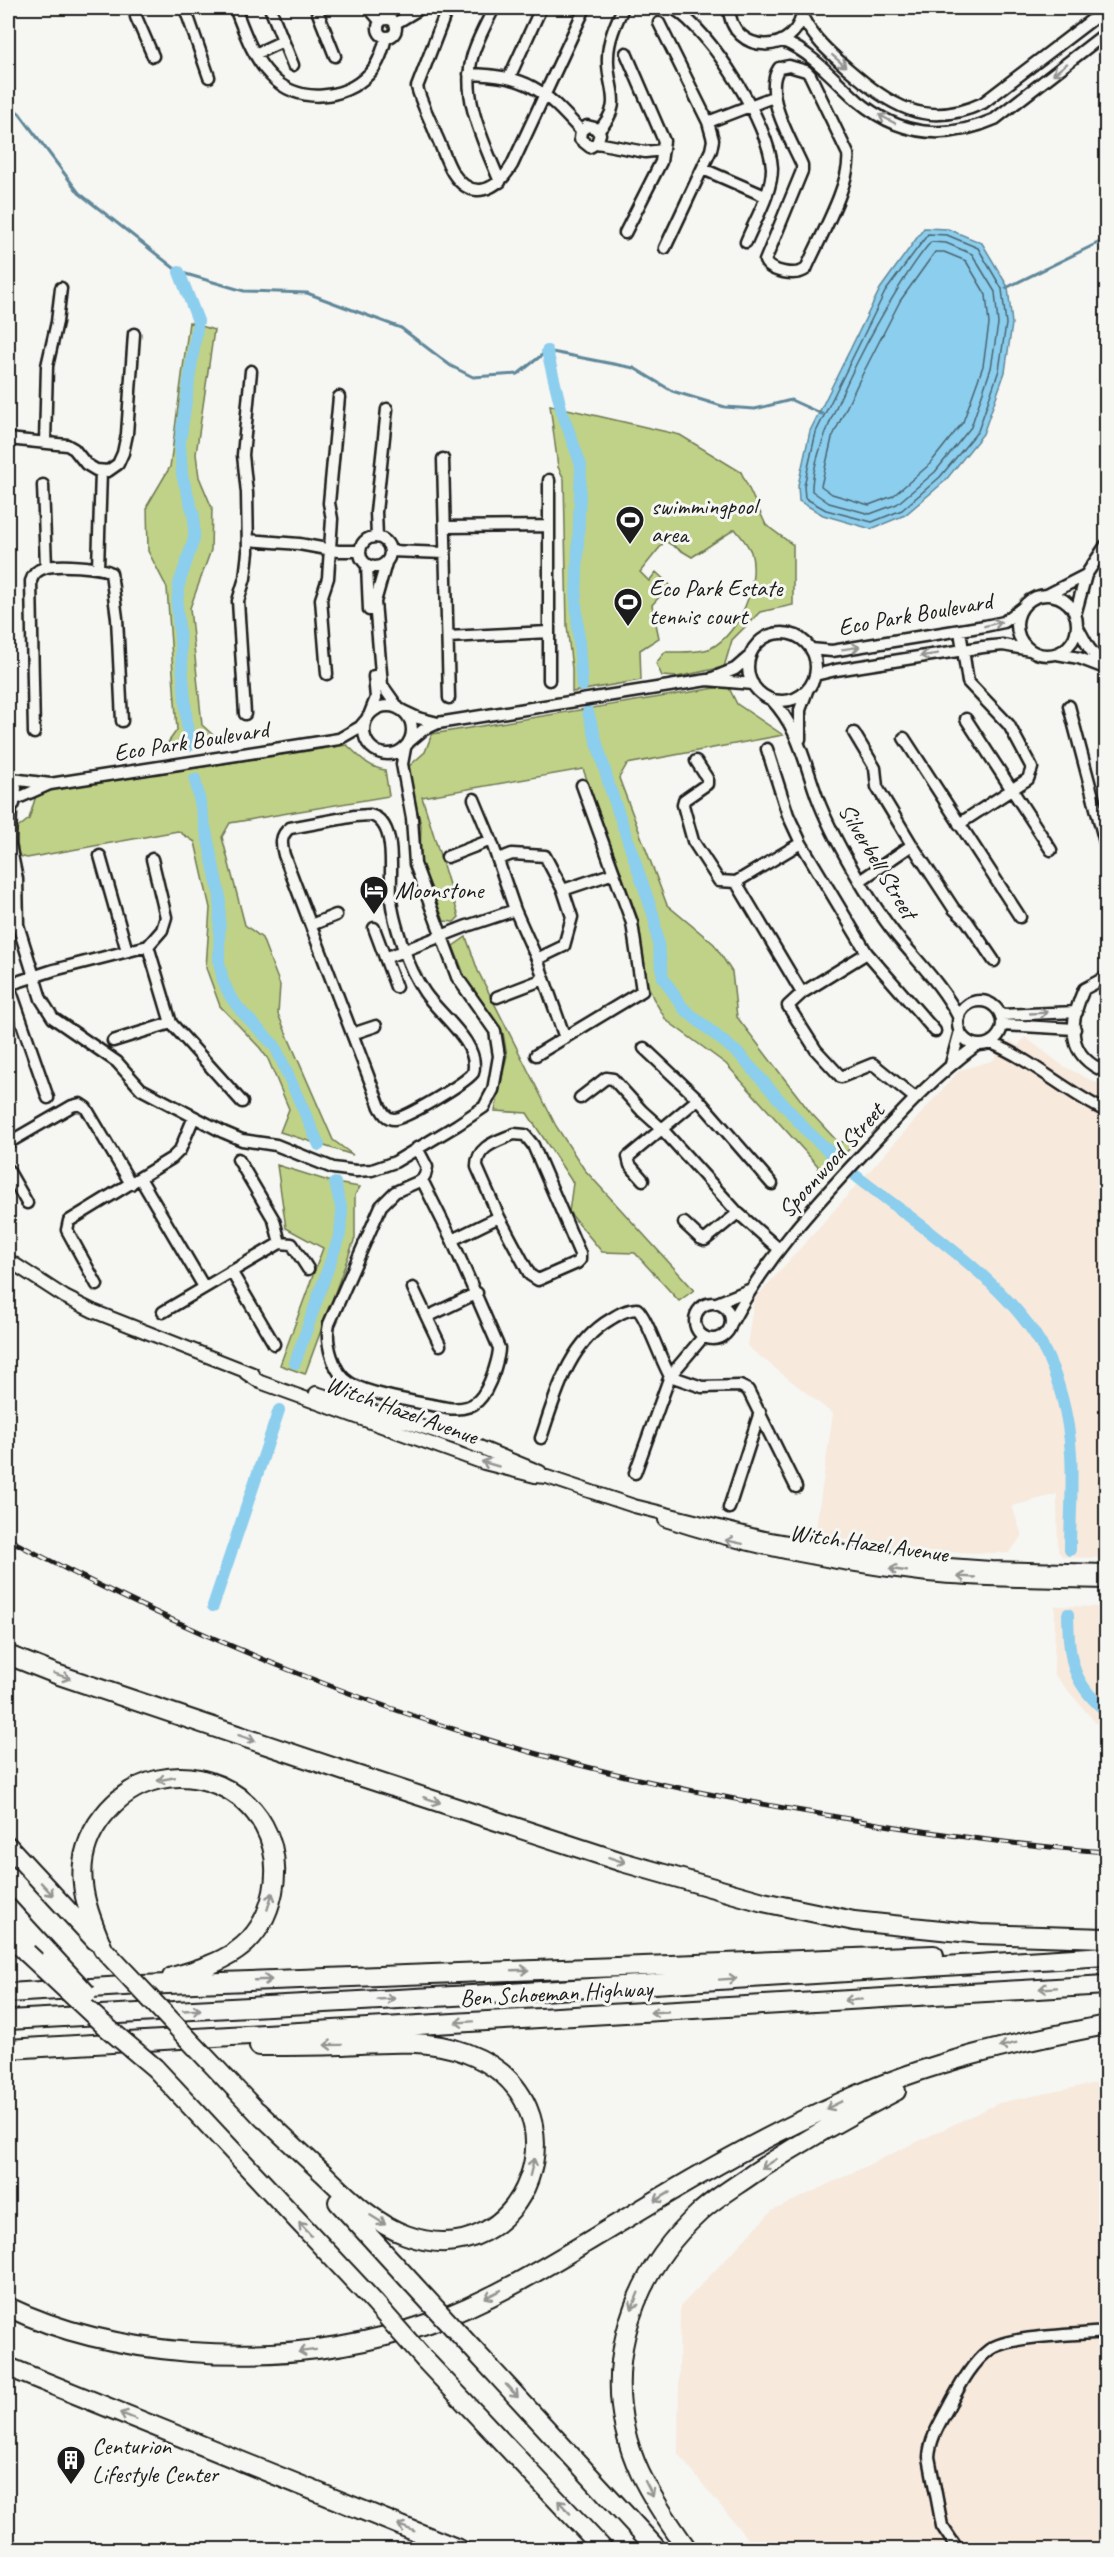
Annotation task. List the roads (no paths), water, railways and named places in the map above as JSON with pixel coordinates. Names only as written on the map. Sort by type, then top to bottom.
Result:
[{"type":"highway","points":[[8,1655],[56,1674],[622,1862],[763,1902],[854,1921],[980,1934],[1107,1938]]},
{"type":"highway","points":[[105,1950],[84,1896],[83,1864],[87,1845],[96,1826],[113,1805],[132,1790],[176,1777],[193,1778],[221,1785],[246,1802],[266,1828],[274,1856],[271,1901],[260,1927],[235,1954],[220,1962],[141,1985]]},
{"type":"highway","points":[[8,1846],[257,2111],[658,2550]]},
{"type":"highway","points":[[8,1908],[374,2302],[425,2360],[604,2550]]},
{"type":"highway","points":[[8,1933],[113,2033],[155,2068]]},
{"type":"highway","points":[[8,1993],[141,1985],[1040,1951],[1107,1955]]},
{"type":"highway","name":"Ben Schoeman Highway","points":[[8,2020],[509,1993],[1107,1955]]},
{"type":"highway","name":"Ben Schoeman Highway","points":[[8,2049],[1107,1985]]},
{"type":"highway","points":[[8,2307],[79,2332],[154,2349],[267,2355],[351,2345],[429,2323],[500,2291],[706,2170],[847,2099],[947,2063],[1031,2039],[1107,2025]]},
{"type":"highway","points":[[97,2044],[252,2046],[402,2043],[448,2048],[466,2053],[495,2069],[518,2091],[534,2130],[536,2150],[533,2166],[518,2202],[508,2214],[495,2224],[463,2239],[426,2240],[406,2235],[362,2210],[257,2111]]},
{"type":"highway","points":[[688,2550],[656,2503],[639,2472],[624,2424],[620,2367],[624,2336],[639,2292],[658,2259],[678,2234],[718,2197],[797,2145],[947,2063]]},
{"type":"highway","points":[[8,2367],[460,2550]]},
{"type":"street","points":[[135,8],[136,17],[153,56]]},
{"type":"street","points":[[185,8],[209,77]]},
{"type":"street","points":[[235,8],[262,66],[283,87],[296,93],[324,96],[339,93],[370,74],[380,58],[386,37],[396,31],[396,23]]},
{"type":"street","points":[[270,8],[293,65]]},
{"type":"street","points":[[316,8],[335,56]]},
{"type":"street","points":[[369,8],[380,21]]},
{"type":"street","points":[[396,23],[421,8]]},
{"type":"street","points":[[494,8],[473,52],[469,74],[472,107],[500,182]]},
{"type":"street","points":[[509,78],[541,8]]},
{"type":"street","points":[[444,16],[418,82],[420,98],[453,172],[460,181],[472,189],[480,190],[488,189],[500,182],[512,165],[585,8]]},
{"type":"street","points":[[598,131],[611,115],[613,106],[609,44],[623,8]]},
{"type":"street","points":[[673,8],[687,17],[716,49],[749,107],[770,160],[770,181],[746,242]]},
{"type":"street","points":[[729,8],[731,22],[738,33],[759,45],[772,45],[783,41],[792,34],[803,12]]},
{"type":"street","points":[[803,12],[818,41],[880,96],[904,109],[941,114],[968,110],[983,103],[1107,9]]},
{"type":"street","points":[[380,21],[387,18],[396,23]]},
{"type":"street","points":[[380,21],[378,31],[386,37]]},
{"type":"street","points":[[659,23],[708,122],[713,140],[703,169],[665,248]]},
{"type":"street","points":[[783,41],[811,56],[858,101],[890,122],[929,133],[948,133],[978,126],[994,119],[1107,33]]},
{"type":"street","points":[[255,54],[283,41]]},
{"type":"street","points":[[625,233],[660,162],[663,150],[662,134],[626,53]]},
{"type":"street","points":[[789,66],[806,71],[848,154],[849,164],[844,183],[806,269],[801,273],[772,269],[765,261],[802,171],[802,165],[773,97],[774,79],[778,68],[789,66]]},
{"type":"street","points":[[469,74],[509,78],[532,85],[544,93],[581,131]]},
{"type":"street","points":[[708,122],[773,97]]},
{"type":"street","points":[[591,126],[598,131],[600,137],[597,143],[590,147],[582,143],[581,131],[591,126]]},
{"type":"street","points":[[597,143],[645,152],[663,150]]},
{"type":"street","points":[[703,169],[765,196]]},
{"type":"street","points":[[45,442],[47,366],[57,321],[61,288]]},
{"type":"street","points":[[8,439],[71,447],[86,464],[102,471],[114,467],[123,453],[127,434],[134,334]]},
{"type":"street","points":[[245,714],[238,601],[245,578],[248,540],[243,455],[251,371]]},
{"type":"street","points":[[327,675],[321,595],[327,582],[332,519],[329,503],[339,397]]},
{"type":"street","points":[[377,537],[376,512],[387,409]]},
{"type":"street","points":[[443,459],[449,698]]},
{"type":"street","points":[[98,568],[102,471]]},
{"type":"street","points":[[549,480],[549,680]]},
{"type":"street","points":[[43,485],[46,567]]},
{"type":"street","points":[[445,527],[549,526]]},
{"type":"street","points":[[10,777],[16,788],[9,843],[17,879],[18,925],[45,1007],[58,1023],[117,1062],[141,1089],[236,1138],[276,1145],[343,1170],[382,1167],[417,1149],[483,1107],[493,1090],[499,1056],[495,1031],[461,986],[415,864],[412,818],[402,764],[411,725],[382,685],[375,602],[390,551],[386,542],[377,537],[367,539],[360,551]]},
{"type":"street","points":[[248,540],[360,551]]},
{"type":"street","points":[[1057,654],[1071,643],[1086,575],[1099,552],[1107,545]]},
{"type":"street","points":[[360,551],[367,565],[376,698],[367,717],[365,739],[369,747],[393,762],[405,785]]},
{"type":"street","points":[[390,551],[446,553]]},
{"type":"street","points":[[367,565],[376,567],[386,563]]},
{"type":"street","points":[[34,733],[31,581],[35,573],[46,567],[98,568],[110,572],[117,618],[122,721]]},
{"type":"street","points":[[1086,575],[1047,595],[1029,601],[1022,608],[1017,619],[1017,631],[1022,642],[1038,654],[1057,654],[1079,658],[1106,669]]},
{"type":"street","points":[[1047,595],[1065,601],[1089,648],[1106,669]]},
{"type":"street","name":"Eco Park Boulevard","points":[[811,649],[832,651],[960,631],[1004,622],[1022,608]]},
{"type":"street","points":[[959,824],[1028,779],[1032,768],[1005,719],[968,682],[960,631]]},
{"type":"street","points":[[448,637],[549,632]]},
{"type":"street","points":[[384,755],[399,752],[423,730],[438,723],[707,680],[730,672],[751,656],[764,639],[784,633],[795,635],[811,649],[816,666],[815,675],[808,689],[791,700],[771,699],[753,684],[749,665],[751,656]]},
{"type":"street","name":"Eco Park Boulevard","points":[[815,675],[1003,645],[1030,650]]},
{"type":"street","points":[[707,680],[753,684]]},
{"type":"street","name":"Silverbell Street","points":[[800,743],[800,710],[808,689]]},
{"type":"street","name":"Silverbell Street","points":[[771,699],[787,717],[800,743],[817,798],[861,880],[894,932],[943,989],[959,1018]]},
{"type":"street","points":[[367,717],[384,706],[438,723]]},
{"type":"street","points":[[1069,706],[1107,846]]},
{"type":"street","name":"Eco Park Boulevard","points":[[339,739],[360,727],[367,717]]},
{"type":"street","points":[[966,719],[1051,850]]},
{"type":"street","points":[[854,733],[875,768],[877,787],[912,845],[954,909],[968,921],[994,961]]},
{"type":"street","points":[[904,738],[1020,917]]},
{"type":"street","name":"Eco Park Boulevard","points":[[10,777],[50,784],[339,739],[362,742],[369,747]]},
{"type":"street","points":[[767,749],[788,815],[801,843],[867,953],[935,1031]]},
{"type":"street","points":[[696,761],[707,778],[707,784],[682,802],[693,841],[717,879],[722,882],[735,882],[801,843]]},
{"type":"street","name":"Eco Park Boulevard","points":[[12,806],[50,784]]},
{"type":"street","points":[[536,1055],[642,991],[632,923],[582,785]]},
{"type":"street","points":[[474,799],[492,840],[514,910],[537,959],[565,1038]]},
{"type":"street","points":[[355,816],[376,817],[385,826],[389,840],[391,899],[404,951],[425,992],[469,1046],[475,1062],[473,1073],[449,1091],[406,1114],[391,1119],[384,1114],[311,925],[284,855],[281,841],[285,833],[290,828],[355,816]]},
{"type":"street","points":[[447,857],[492,840]]},
{"type":"street","points":[[861,880],[912,845]]},
{"type":"street","points":[[499,859],[512,854],[546,856],[562,890],[572,917],[564,946],[537,959]]},
{"type":"street","points":[[100,856],[127,951]]},
{"type":"street","points":[[48,1098],[8,984],[34,975],[148,946],[162,930],[166,917],[152,859]]},
{"type":"street","points":[[562,890],[614,873]]},
{"type":"street","points":[[735,882],[802,993]]},
{"type":"street","points":[[385,958],[514,910]]},
{"type":"street","points":[[311,925],[336,915]]},
{"type":"street","points":[[374,928],[396,987]]},
{"type":"street","points":[[148,946],[171,1023],[242,1102]]},
{"type":"street","points":[[867,953],[802,993],[788,1006],[816,1050],[841,1077],[873,1064],[915,1098]]},
{"type":"street","points":[[1107,977],[1084,989],[1075,1029],[1075,1042],[1084,1060],[1107,1072]]},
{"type":"street","points":[[497,997],[544,979]]},
{"type":"street","name":"Silverbell Street","points":[[943,989],[972,1002]]},
{"type":"street","points":[[951,1064],[960,1031],[959,1018],[964,1008],[972,1002],[991,1003],[1015,1053]]},
{"type":"street","points":[[1002,1023],[1077,1012]]},
{"type":"street","points":[[113,1041],[171,1023]]},
{"type":"street","points":[[1002,1023],[1075,1029]]},
{"type":"street","points":[[991,1043],[996,1039],[1002,1023]]},
{"type":"street","points":[[352,1034],[376,1026]]},
{"type":"street","points":[[960,1031],[964,1038],[976,1045],[991,1043],[1015,1053],[1107,1111]]},
{"type":"street","name":"Spoonwood Street","points":[[732,1322],[749,1290],[779,1249],[915,1098],[951,1064],[976,1045]]},
{"type":"street","points":[[644,1048],[698,1099],[772,1184]]},
{"type":"street","points":[[580,1098],[610,1077],[662,1129],[738,1213],[779,1249]]},
{"type":"street","points":[[643,1180],[630,1165],[628,1157],[698,1099]]},
{"type":"street","points":[[8,1143],[72,1106],[80,1104],[86,1108],[204,1287]]},
{"type":"street","points":[[97,1285],[70,1237],[67,1230],[68,1223],[81,1212],[177,1154],[194,1117]]},
{"type":"street","points":[[514,1134],[521,1134],[533,1145],[578,1246],[580,1260],[543,1279],[533,1278],[499,1217],[477,1167],[477,1159],[482,1150],[489,1145],[514,1134]]},
{"type":"street","points":[[417,1149],[427,1167],[422,1180],[395,1191],[381,1206],[329,1324],[327,1344],[341,1373],[353,1385],[383,1394],[447,1408],[462,1409],[472,1405],[486,1392],[499,1354],[498,1340],[422,1180]]},
{"type":"street","points":[[238,1159],[274,1220],[280,1243]]},
{"type":"street","points":[[8,1170],[27,1203]]},
{"type":"street","points":[[684,1223],[705,1240],[738,1213]]},
{"type":"street","points":[[452,1240],[499,1217]]},
{"type":"street","points":[[163,1312],[280,1243],[292,1244],[308,1269]]},
{"type":"street","name":"Witch Hazel Avenue","points":[[8,1255],[21,1267]]},
{"type":"street","name":"Witch Hazel Avenue","points":[[8,1260],[65,1297],[93,1311],[246,1373],[262,1376],[438,1432],[537,1470],[547,1477],[634,1506],[764,1538],[868,1556],[980,1567],[1107,1571]]},
{"type":"street","points":[[231,1271],[274,1344]]},
{"type":"street","points":[[413,1288],[440,1345]]},
{"type":"street","points":[[717,1303],[729,1312],[732,1322],[724,1336],[715,1340],[704,1337],[696,1329],[696,1315],[705,1305],[717,1303],[749,1290]]},
{"type":"street","points":[[427,1317],[477,1293]]},
{"type":"street","points":[[541,1438],[562,1378],[574,1355],[596,1330],[625,1311],[637,1309],[640,1311],[670,1376],[702,1387],[745,1387],[760,1412],[795,1487]]},
{"type":"street","points":[[635,1473],[670,1376],[704,1337]]},
{"type":"street","points":[[729,1508],[760,1412]]},
{"type":"street","name":"Witch Hazel Avenue","points":[[634,1506],[648,1515],[725,1540],[867,1566],[949,1576],[1107,1582]]},
{"type":"street","points":[[958,2550],[942,2526],[929,2457],[930,2447],[947,2410],[976,2361],[991,2348],[1011,2341],[1107,2332]]},
{"type":"water","points":[[924,228],[948,229],[982,243],[1008,287],[1012,324],[1005,372],[983,434],[945,481],[905,515],[871,529],[823,515],[799,501],[798,485],[810,431],[880,289]]},
{"type":"waterway","points":[[8,105],[19,113],[79,193],[179,272],[244,291],[307,293],[401,328],[451,366],[473,377],[518,374],[547,351],[634,368],[672,391],[725,407],[755,409],[791,400],[822,414]]},
{"type":"waterway","points":[[1006,288],[1106,239]]},
{"type":"waterway","points":[[179,272],[198,321],[180,442],[182,475],[194,516],[194,539],[179,584],[177,605],[189,746]]},
{"type":"waterway","points":[[547,351],[562,412],[581,465],[576,600],[582,686]]},
{"type":"waterway","points":[[588,712],[610,788],[654,917],[663,978],[684,1009],[740,1055],[807,1131],[834,1156]]},
{"type":"waterway","points":[[195,779],[220,897],[219,962],[223,981],[240,1010],[275,1046],[319,1145]]},
{"type":"waterway","points":[[856,1176],[931,1232],[982,1275],[1025,1321],[1041,1344],[1058,1383],[1070,1440],[1072,1466],[1070,1550]]},
{"type":"waterway","points":[[295,1363],[340,1234],[342,1211],[335,1183]]},
{"type":"waterway","points":[[213,1606],[279,1410]]},
{"type":"waterway","points":[[1068,1614],[1071,1655],[1078,1677],[1084,1688],[1104,1709]]},
{"type":"railway","points":[[8,1539],[179,1623],[296,1673],[416,1717],[518,1749],[646,1781],[777,1807],[963,1837],[1106,1852]]},
{"type":"place","name":"swimmingpool area","points":[[630,546]]},
{"type":"place","name":"Eco Park Estate tennis court","points":[[628,628]]},
{"type":"place","name":"Moonstone","points":[[374,916]]},
{"type":"place","name":"Centurion Lifestyle Center","points":[[71,2486]]}]
